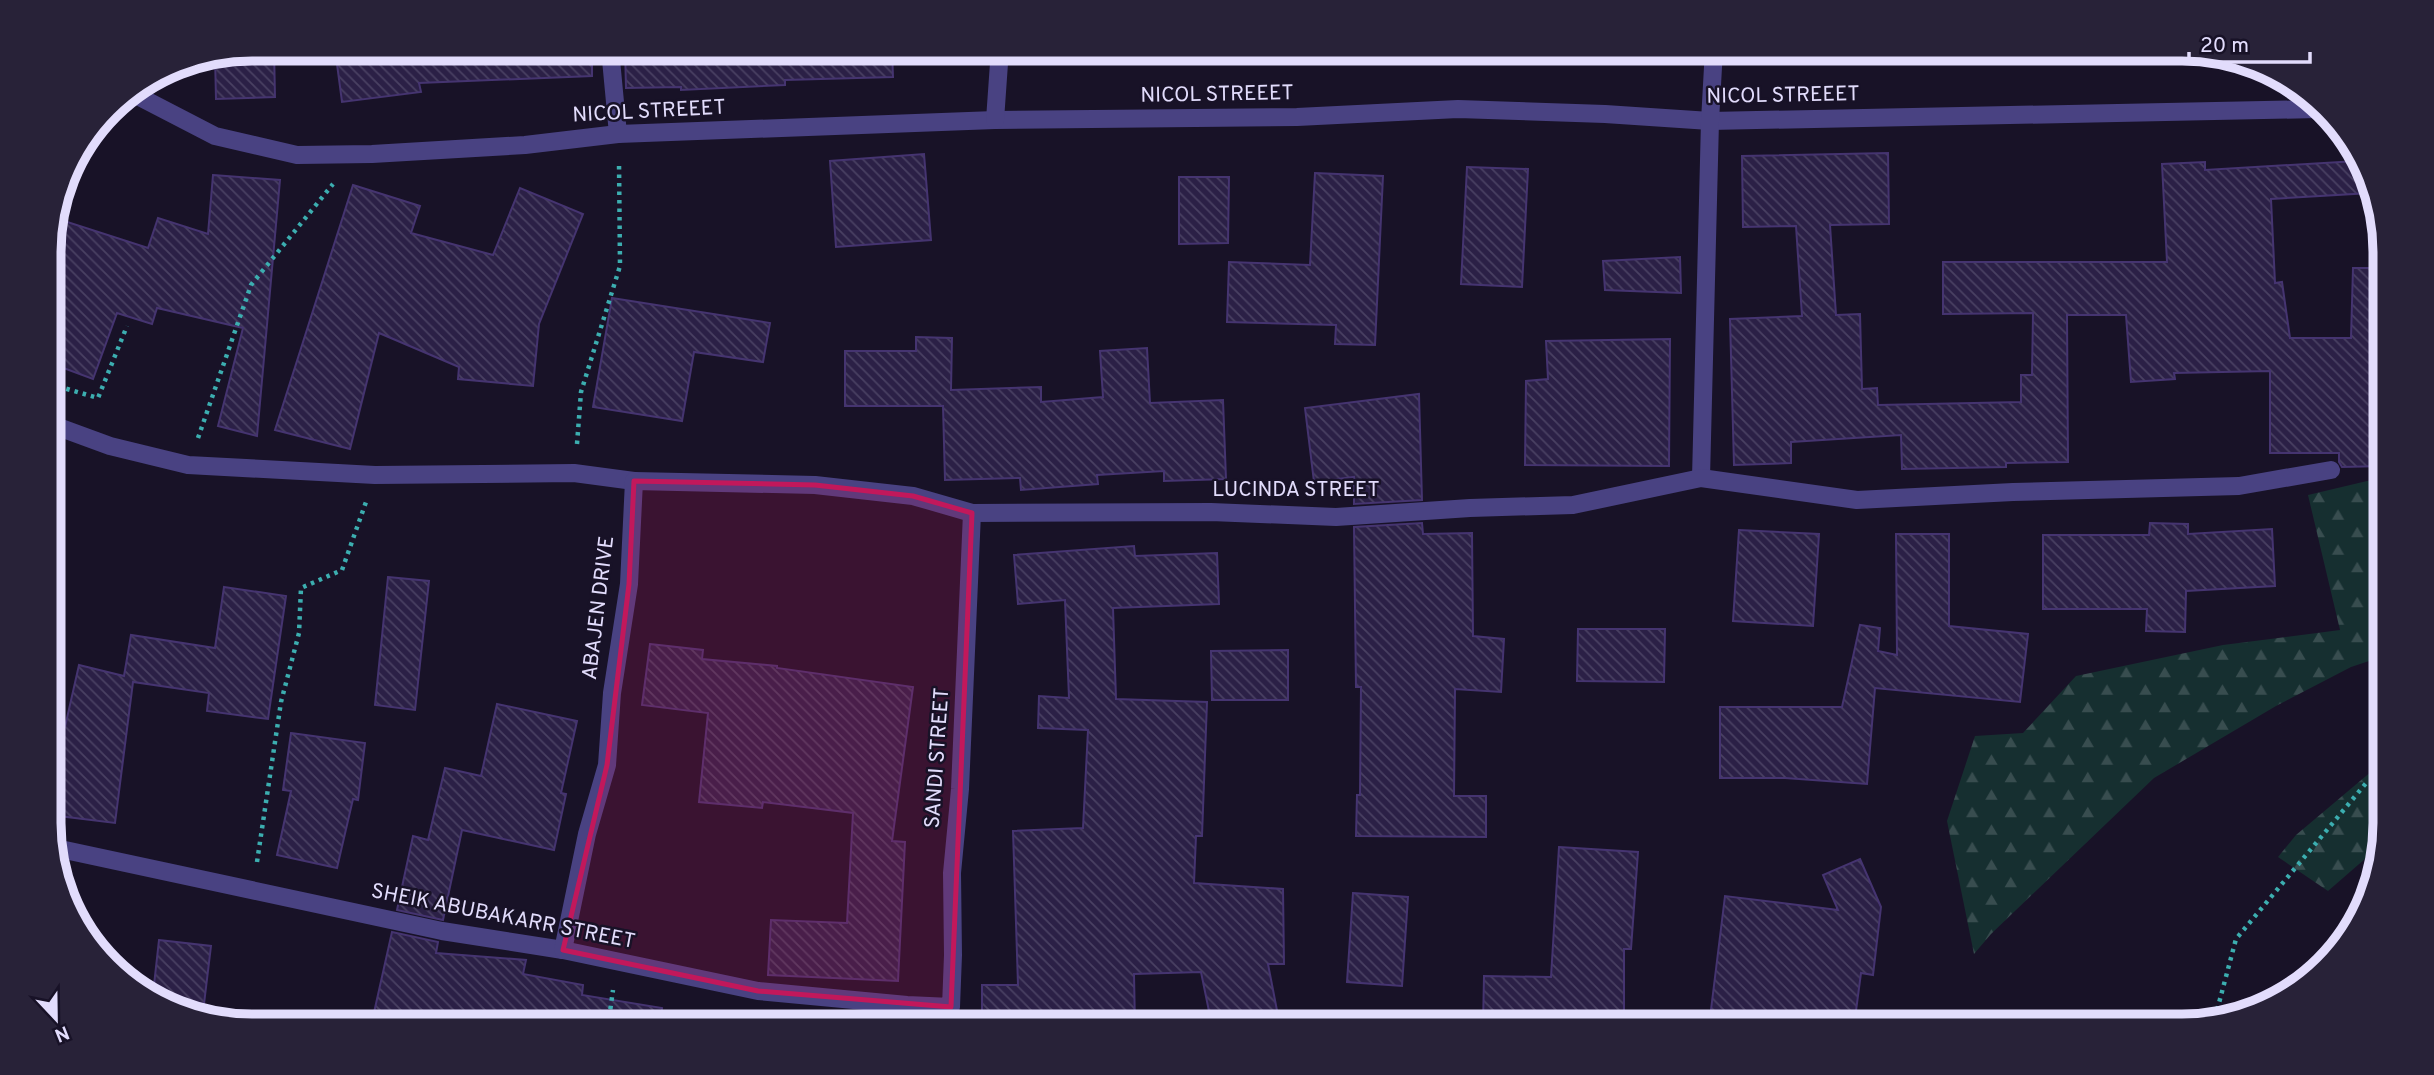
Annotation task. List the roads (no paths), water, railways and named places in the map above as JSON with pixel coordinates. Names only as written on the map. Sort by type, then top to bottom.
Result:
[{"type":"street","points":[[1701,478],[1713,61]]},
{"type":"street","points":[[611,62],[618,134]]},
{"type":"street","points":[[995,120],[999,62]]},
{"type":"street","name":"NICOL STREEET","points":[[140,97],[215,136],[297,155],[372,155],[525,145],[618,134],[995,120],[1297,117],[1458,109],[1710,121],[2308,109]]},
{"type":"street","points":[[62,428],[110,446],[188,465],[375,475],[574,473],[634,481],[815,485],[913,496],[972,513]]},
{"type":"street","name":"LUCINDA STREET","points":[[972,513],[1211,512],[1336,517],[1470,508],[1573,505],[1701,478],[1857,500],[2239,486],[2332,470]]},
{"type":"street","name":"ABAJEN DRIVE","points":[[563,950],[587,834],[607,765],[612,693],[629,584],[634,481]]},
{"type":"street","name":"SANDI STREET","points":[[951,1007],[952,873],[960,789],[972,513]]},
{"type":"street","name":"SHEIK ABUBAKARR STREET","points":[[63,850],[442,931],[563,950],[758,991],[907,1006],[951,1007]]}]
